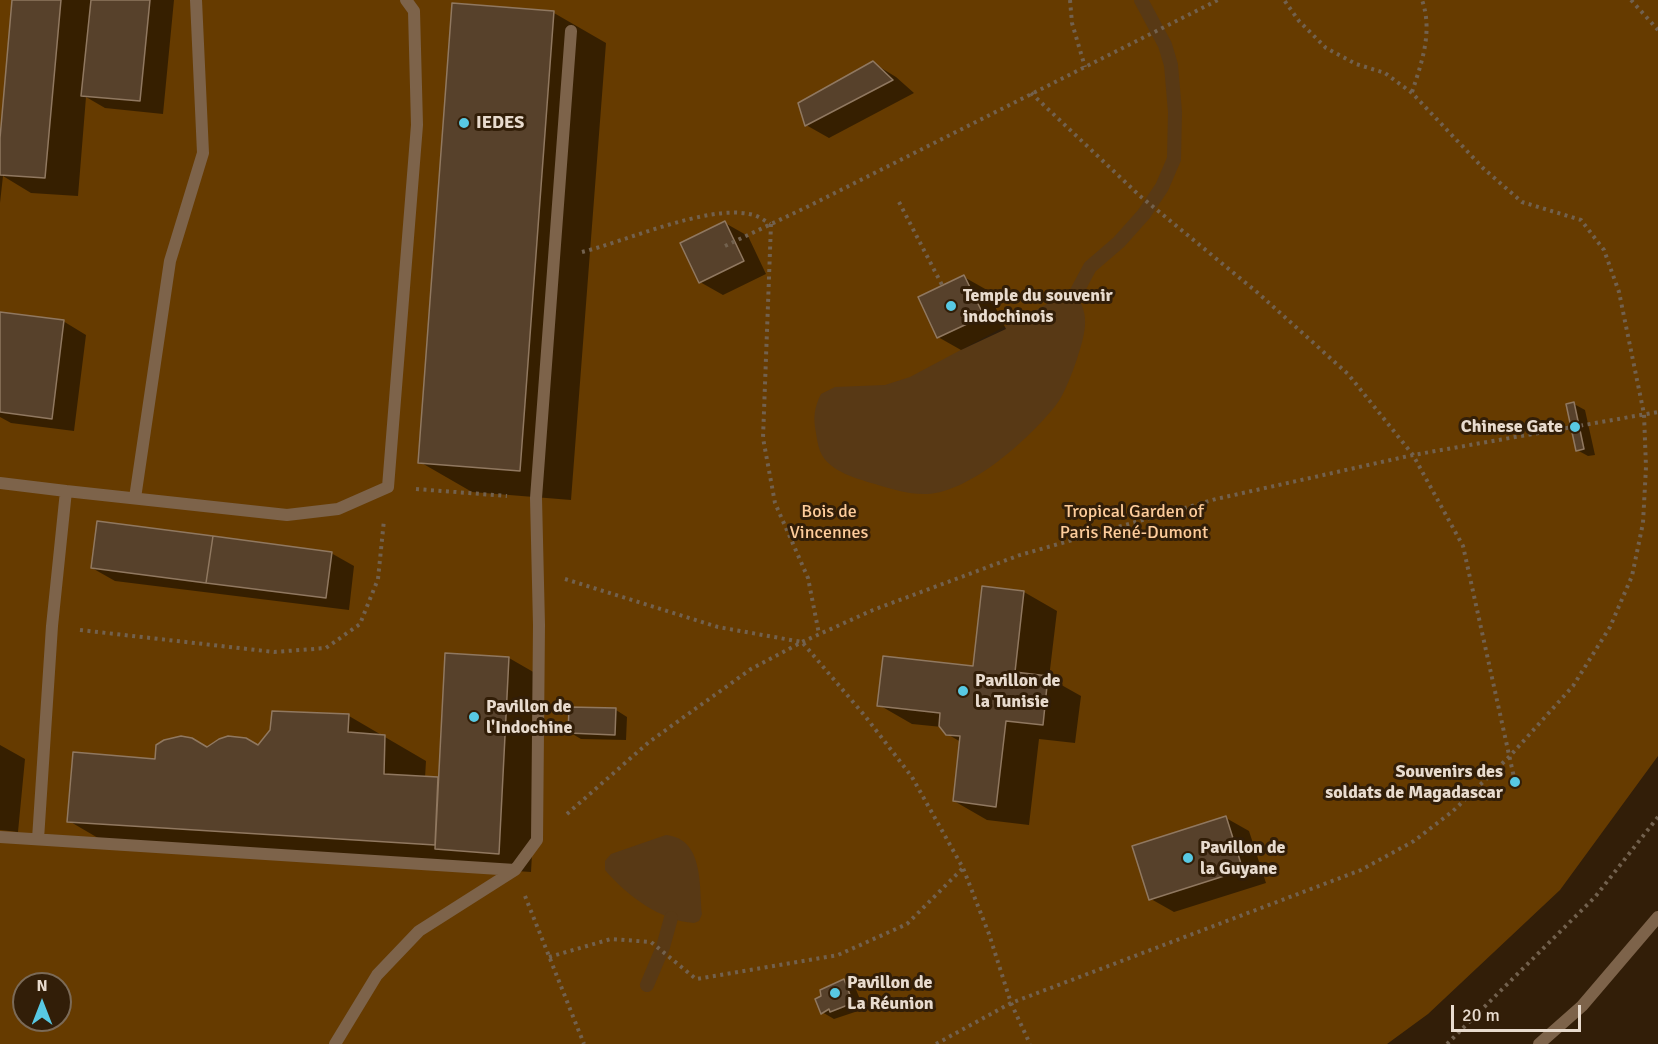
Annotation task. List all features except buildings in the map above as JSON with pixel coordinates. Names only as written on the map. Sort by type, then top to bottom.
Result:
[{"type":"street","points":[[135,498],[170,261],[202,153],[196,0]]},
{"type":"street","points":[[0,483],[287,515],[338,509],[388,487],[417,125],[414,11],[406,0]]},
{"type":"street","points":[[335,1044],[377,975],[419,931],[515,870],[537,840],[539,571],[536,498],[571,31]]},
{"type":"street","points":[[38,839],[52,626],[66,491]]},
{"type":"street","points":[[0,837],[515,870]]},
{"type":"street","points":[[1539,1044],[1582,1006],[1658,917]]},
{"type":"path","points":[[1070,0],[1072,23],[1085,66]]},
{"type":"path","points":[[725,246],[1218,0]]},
{"type":"path","points":[[936,1044],[1011,1003],[1361,870],[1414,841],[1453,811],[1510,756],[1573,686],[1610,627],[1632,576],[1643,523],[1646,467],[1644,414],[1619,292],[1604,249],[1581,220],[1522,202],[1484,169],[1412,93],[1385,73],[1356,64],[1326,48],[1299,21],[1284,0]]},
{"type":"path","points":[[1412,93],[1425,53],[1427,15],[1422,0]]},
{"type":"path","points":[[1631,0],[1658,30]]},
{"type":"path","points":[[1031,93],[1140,196],[1258,293],[1348,374],[1413,455],[1463,546],[1515,782]]},
{"type":"path","points":[[899,202],[942,285]]},
{"type":"path","points":[[554,255],[597,248],[709,215],[751,214],[771,224]]},
{"type":"path","points":[[771,224],[764,438],[774,503],[808,579],[819,634]]},
{"type":"path","points":[[537,840],[649,742],[752,669],[802,642],[873,610],[1020,555],[1216,499],[1413,455],[1658,412]]},
{"type":"path","points":[[52,626],[274,652],[326,648],[360,624],[378,579],[388,487],[536,498]]},
{"type":"path","points":[[539,571],[604,589],[718,627],[802,642],[912,777],[963,868],[989,934],[1011,1003],[1030,1044]]},
{"type":"path","points":[[1447,1044],[1595,897],[1658,817]]},
{"type":"path","points":[[549,957],[611,939],[651,942],[696,979],[838,955],[907,924],[963,868]]},
{"type":"path","points":[[515,870],[584,1044]]},
{"type":"green space","name":"Bois de Vincennes","points":[[0,0],[1658,0],[1658,756],[1560,890],[1428,1014],[1387,1044],[0,1044]]},
{"type":"shaded area","points":[[1064,295],[1075,295],[1085,318],[1082,342],[1065,389],[1056,405],[1031,433],[980,474],[944,491],[915,494],[853,477],[837,469],[824,458],[820,451],[815,423],[815,413],[821,394],[835,387],[885,385],[910,377]]},
{"type":"shaded area","points":[[666,835],[678,838],[687,845],[697,865],[702,914],[699,921],[694,923],[669,917],[645,905],[623,889],[605,870],[605,861],[611,854]]},
{"type":"waterway","points":[[1075,295],[1090,267],[1119,242],[1144,214],[1162,187],[1174,159],[1175,112],[1171,65],[1165,45],[1141,0]]},
{"type":"waterway","points":[[647,985],[663,947],[671,918]]},
{"type":"place","name":"IEDES","points":[[464,123]]},
{"type":"place","name":"Temple du souvenir indochinois","points":[[951,306]]},
{"type":"place","name":"Chinese Gate","points":[[1575,427]]},
{"type":"place","name":"Pavillon de la Tunisie","points":[[963,691]]},
{"type":"place","name":"Pavillon de l'Indochine","points":[[474,717]]},
{"type":"place","name":"Souvenirs des soldats de Magadascar","points":[[1515,782]]},
{"type":"place","name":"Pavillon de la Guyane","points":[[1188,858]]},
{"type":"place","name":"Pavillon de La Réunion","points":[[835,993]]},
{"type":"park label","name":"Tropical Garden of Paris René-Dumont","points":[[1134,522]]}]
